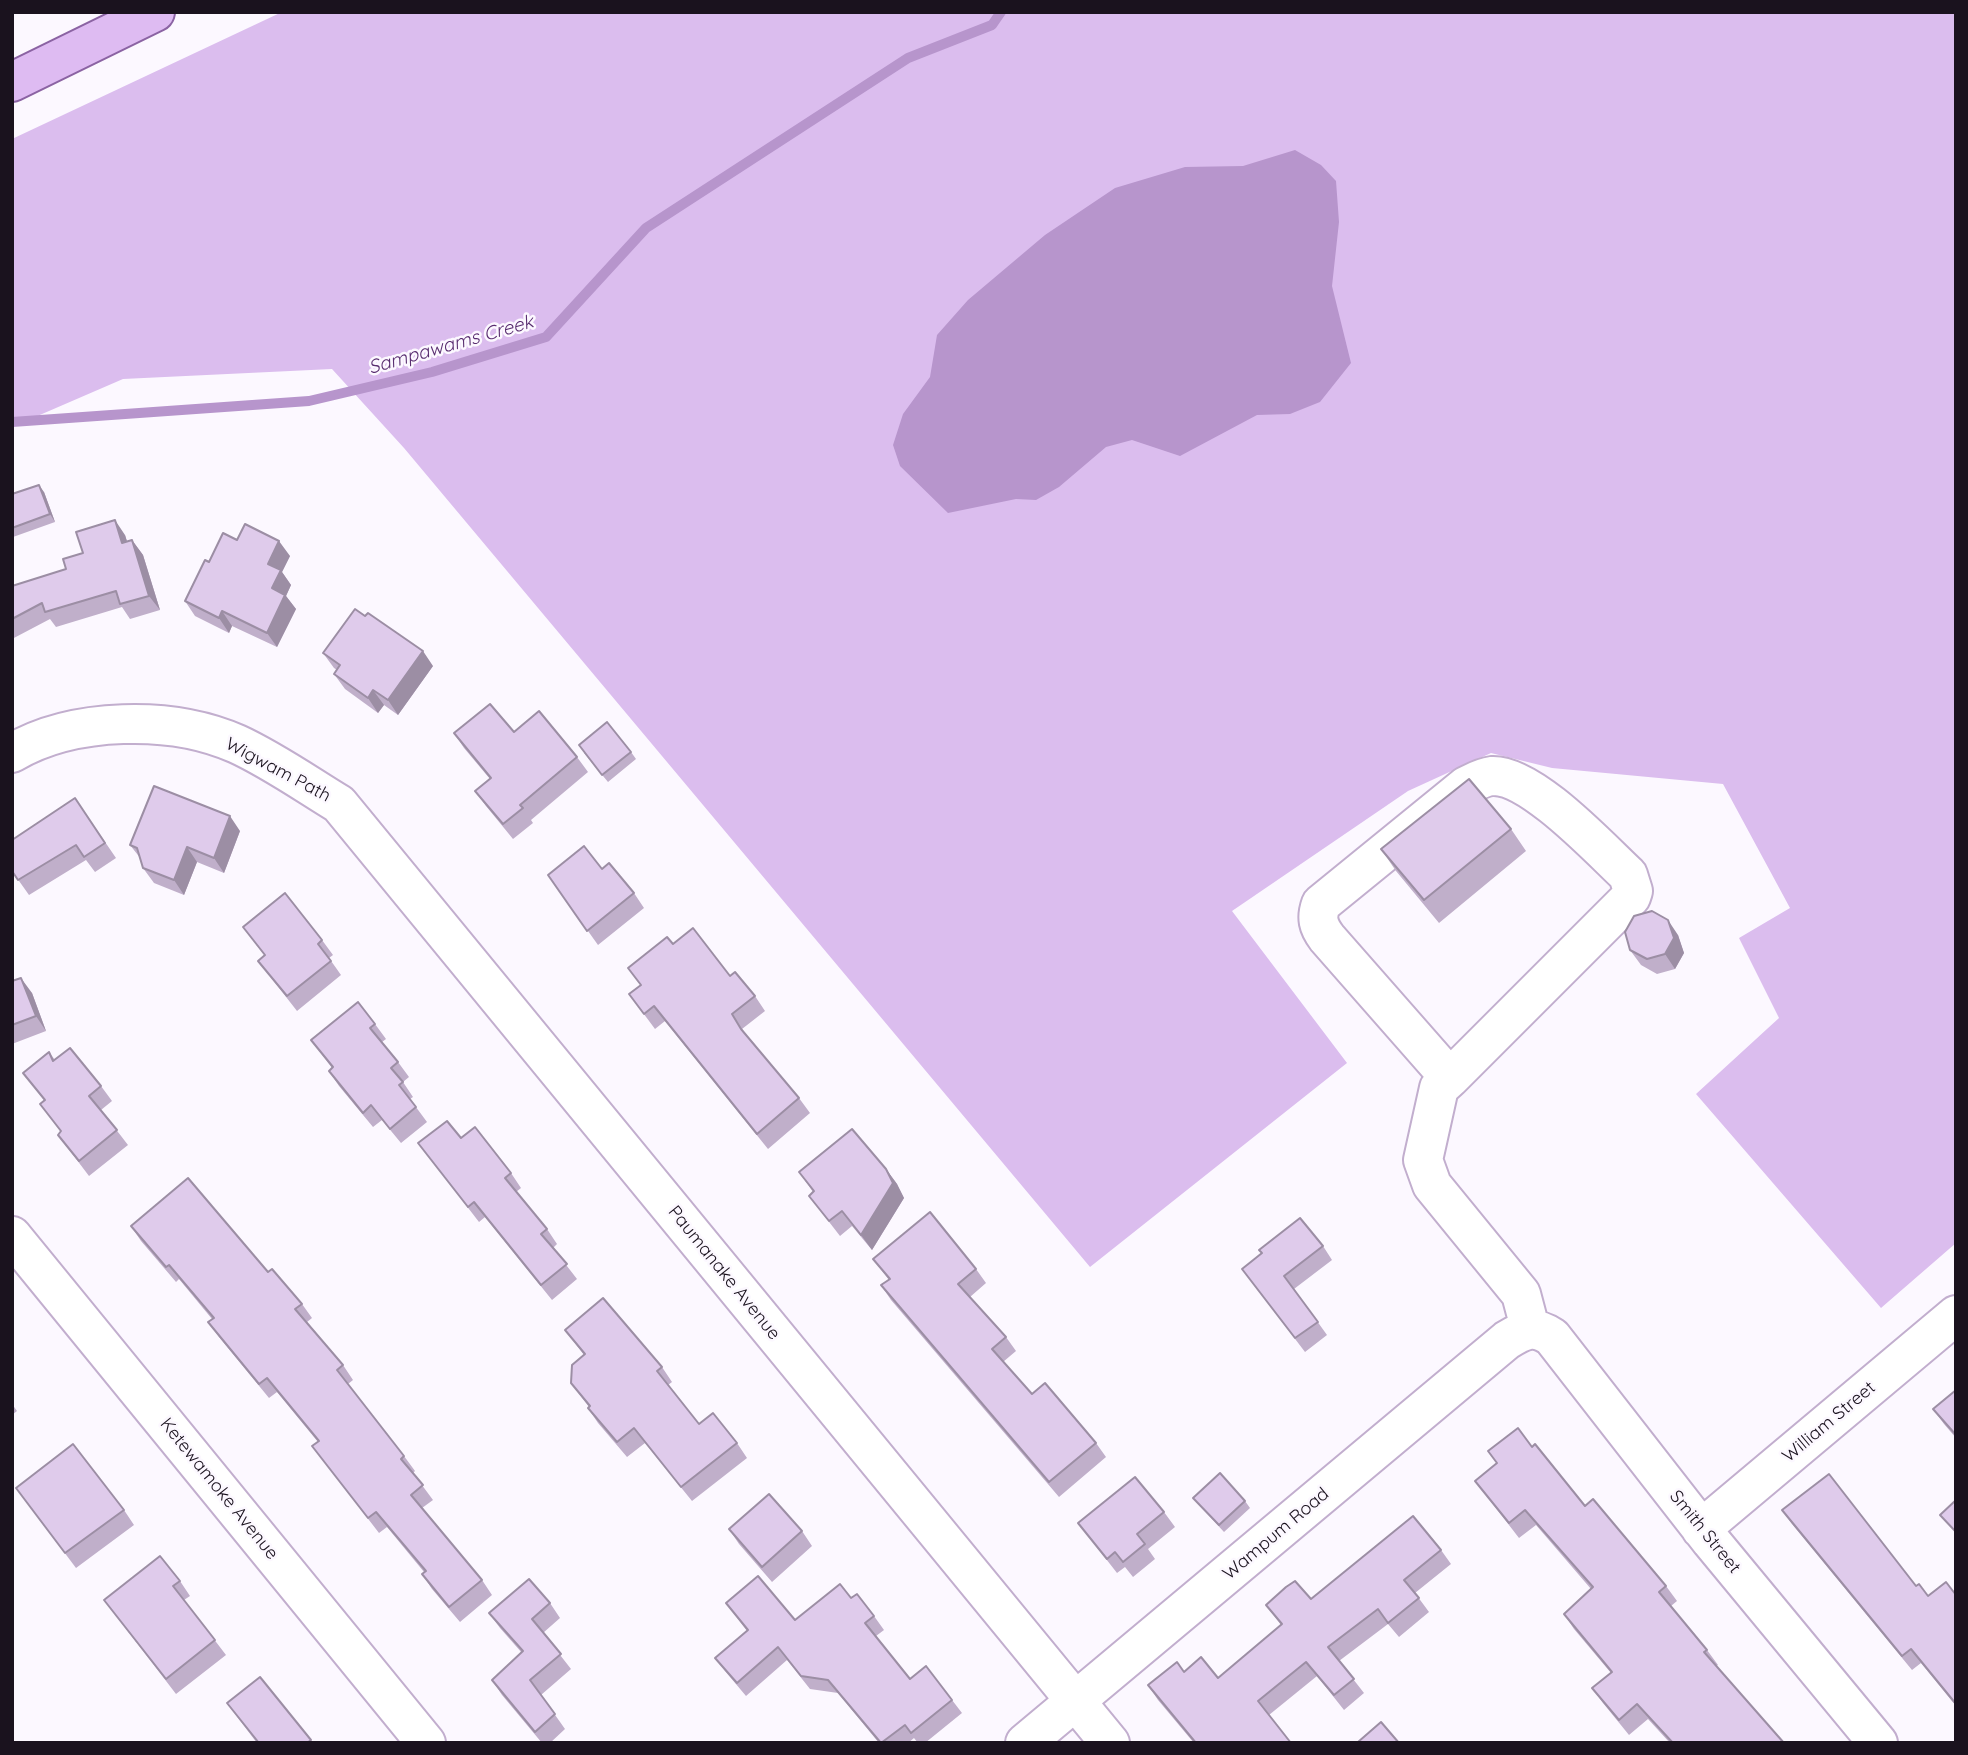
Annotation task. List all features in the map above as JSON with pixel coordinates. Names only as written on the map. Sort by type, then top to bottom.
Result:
[{"type":"main road","points":[[12,82],[155,12]]},
{"type":"street","name":"Wigwam Path","points":[[12,753],[32,742],[116,723],[176,726],[236,743],[340,804]]},
{"type":"street","points":[[1450,1078],[1327,938],[1320,928],[1318,911],[1321,904],[1466,786],[1492,776],[1505,778],[1553,804],[1628,875],[1633,891],[1631,897],[1450,1078],[1439,1088],[1423,1160],[1432,1185],[1521,1294],[1530,1328]]},
{"type":"street","name":"Paumanake Avenue","points":[[340,804],[1110,1743]]},
{"type":"street","name":"Ketewamoke Avenue","points":[[12,1236],[426,1743]]},
{"type":"street","name":"William Street","points":[[1701,1529],[1956,1315]]},
{"type":"street","name":"Wampum Road","points":[[1026,1743],[1507,1340],[1530,1328]]},
{"type":"street","name":"Smith Street","points":[[1530,1328],[1541,1330],[1552,1337],[1701,1529],[1878,1743]]},
{"type":"shaded area","points":[[282,12],[1956,12],[1956,1243],[1881,1308],[1696,1094],[1779,1018],[1739,938],[1790,908],[1723,784],[1552,768],[1491,753],[1408,791],[1232,911],[1347,1063],[1090,1267],[404,448],[332,369],[123,379],[12,427],[12,139]]},
{"type":"shaded area","points":[[1295,150],[1321,165],[1336,181],[1339,222],[1332,286],[1351,363],[1320,402],[1290,414],[1257,415],[1180,456],[1132,440],[1106,447],[1059,487],[1036,500],[1016,499],[948,513],[900,466],[893,445],[903,414],[930,377],[937,335],[968,300],[1045,235],[1115,188],[1185,167],[1243,166]]},
{"type":"building","points":[[39,485],[50,514],[12,528],[12,494]]},
{"type":"building","points":[[115,520],[122,543],[132,540],[149,596],[120,604],[116,591],[45,612],[42,603],[12,619],[12,586],[66,569],[63,559],[83,553],[76,532]]},
{"type":"building","points":[[245,524],[279,541],[268,564],[281,570],[272,588],[285,595],[267,633],[222,611],[219,618],[185,601],[205,560],[209,562],[223,533],[237,540]]},
{"type":"building","points":[[355,609],[365,616],[368,613],[423,651],[388,700],[373,690],[368,698],[334,674],[340,665],[323,653]]},
{"type":"building","points":[[490,704],[514,732],[539,711],[577,757],[520,805],[523,808],[503,824],[475,791],[491,778],[454,733]]},
{"type":"building","points":[[607,722],[631,752],[602,775],[579,745]]},
{"type":"building","points":[[1469,779],[1511,829],[1424,900],[1381,849]]},
{"type":"building","points":[[154,786],[230,816],[214,858],[187,847],[174,880],[143,868],[137,848],[130,845]]},
{"type":"building","points":[[75,798],[105,843],[84,857],[76,845],[18,880],[12,871],[12,840]]},
{"type":"building","points":[[584,846],[602,869],[609,863],[634,893],[587,931],[548,875]]},
{"type":"building","points":[[285,893],[322,940],[318,944],[331,961],[287,996],[258,961],[265,955],[243,927]]},
{"type":"building","points":[[1652,911],[1668,920],[1674,938],[1665,954],[1647,959],[1630,950],[1625,932],[1634,916]]},
{"type":"building","points":[[693,928],[730,976],[735,972],[755,996],[732,1014],[741,1029],[799,1098],[757,1134],[654,1006],[644,1014],[629,994],[641,985],[628,968],[667,937],[673,944]]},
{"type":"building","points":[[21,978],[36,1016],[12,1025],[12,981]]},
{"type":"building","points":[[358,1002],[375,1024],[370,1028],[398,1062],[391,1068],[403,1082],[399,1085],[416,1107],[390,1129],[371,1105],[363,1113],[329,1071],[333,1067],[311,1040]]},
{"type":"building","points":[[70,1048],[101,1086],[89,1096],[117,1130],[79,1161],[58,1135],[61,1131],[40,1104],[45,1100],[23,1073],[49,1052],[53,1061]]},
{"type":"building","points":[[447,1121],[461,1138],[475,1127],[511,1173],[505,1178],[547,1229],[541,1234],[567,1264],[541,1285],[474,1202],[468,1207],[418,1143]]},
{"type":"building","points":[[852,1129],[886,1169],[893,1183],[861,1235],[842,1211],[829,1221],[809,1196],[814,1191],[799,1172]]},
{"type":"building","points":[[188,1178],[268,1272],[272,1269],[302,1304],[295,1309],[343,1365],[337,1370],[404,1456],[401,1459],[423,1485],[411,1495],[482,1580],[449,1607],[422,1574],[426,1571],[376,1512],[368,1518],[312,1446],[319,1441],[267,1378],[259,1384],[208,1322],[214,1318],[131,1226]]},
{"type":"building","points":[[930,1212],[976,1269],[958,1284],[1006,1337],[992,1349],[1032,1394],[1045,1383],[1096,1443],[1049,1482],[881,1285],[890,1279],[873,1259]]},
{"type":"building","points":[[1300,1218],[1323,1246],[1284,1276],[1318,1322],[1295,1338],[1242,1269],[1262,1253],[1259,1250]]},
{"type":"building","points":[[603,1298],[662,1367],[657,1371],[699,1424],[713,1413],[737,1443],[681,1487],[634,1428],[617,1442],[571,1383],[572,1365],[585,1354],[565,1330]]},
{"type":"building","points":[[1956,1390],[1956,1435],[1933,1409]]},
{"type":"building","points":[[1518,1428],[1532,1447],[1535,1444],[1585,1506],[1593,1499],[1666,1586],[1659,1592],[1707,1650],[1704,1652],[1784,1743],[1673,1743],[1637,1704],[1619,1720],[1592,1688],[1612,1672],[1564,1614],[1593,1587],[1525,1510],[1509,1523],[1475,1481],[1497,1463],[1488,1451]]},
{"type":"building","points":[[73,1444],[124,1510],[65,1553],[16,1488]]},
{"type":"building","points":[[1220,1473],[1245,1501],[1219,1525],[1193,1498]]},
{"type":"building","points":[[1829,1474],[1916,1586],[1919,1584],[1928,1596],[1946,1582],[1956,1595],[1956,1704],[1911,1649],[1902,1656],[1782,1510]]},
{"type":"building","points":[[1135,1477],[1164,1512],[1137,1534],[1145,1544],[1123,1562],[1115,1552],[1107,1559],[1078,1523]]},
{"type":"building","points":[[769,1494],[802,1531],[762,1567],[729,1529]]},
{"type":"building","points":[[1956,1500],[1956,1532],[1940,1515]]},
{"type":"building","points":[[1413,1516],[1441,1550],[1404,1580],[1419,1598],[1388,1623],[1378,1609],[1328,1647],[1354,1679],[1334,1695],[1306,1662],[1258,1701],[1291,1743],[1196,1743],[1148,1685],[1177,1662],[1184,1672],[1201,1657],[1218,1678],[1282,1624],[1266,1605],[1286,1587],[1295,1581],[1311,1599]]},
{"type":"building","points":[[160,1556],[180,1581],[173,1586],[215,1640],[166,1679],[104,1600]]},
{"type":"building","points":[[758,1576],[795,1620],[840,1584],[851,1598],[857,1594],[874,1616],[865,1623],[910,1679],[926,1666],[952,1700],[911,1733],[905,1725],[881,1743],[828,1680],[801,1676],[778,1647],[737,1683],[715,1658],[748,1630],[726,1603]]},
{"type":"building","points":[[529,1579],[550,1603],[532,1619],[561,1654],[530,1680],[555,1714],[535,1732],[492,1680],[523,1651],[489,1613]]},
{"type":"building","points":[[260,1677],[311,1740],[307,1743],[259,1743],[227,1703]]},
{"type":"building","points":[[1381,1722],[1399,1743],[1358,1742]]},
{"type":"waterway","name":"Sampawams Creek","points":[[12,422],[309,401],[432,372],[546,337],[646,228],[908,58],[992,25],[1001,12]]}]
